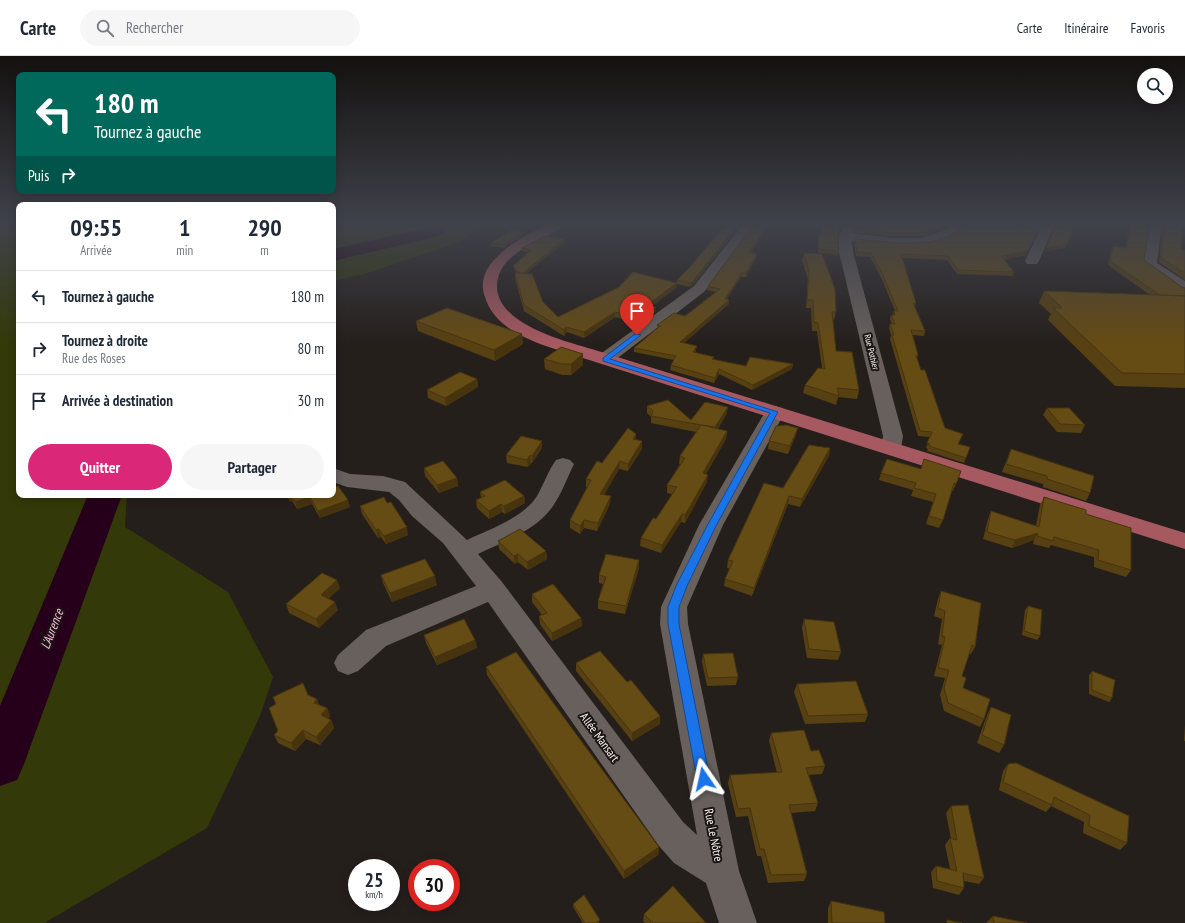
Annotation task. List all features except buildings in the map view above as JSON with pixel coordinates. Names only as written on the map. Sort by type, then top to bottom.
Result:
[{"type":"main road","points":[[497,263],[491,272],[488,287],[491,297],[502,312],[528,332],[550,342],[1185,542]]},
{"type":"street","points":[[605,359],[699,289],[719,263]]},
{"type":"street","name":"Rue Pothier","points":[[849,263],[893,436],[891,449]]},
{"type":"street","points":[[1150,263],[1185,288]]},
{"type":"street","name":"Rue Le Nôtre","points":[[738,923],[722,871],[674,624],[674,607],[682,586],[712,526],[774,412]]},
{"type":"street","points":[[464,552],[536,512],[543,504],[563,464]]},
{"type":"street","name":"Allée Mansart","points":[[336,476],[347,480],[397,487],[407,495],[420,511],[451,537],[492,589],[671,834],[687,850],[722,871]]},
{"type":"street","points":[[348,662],[376,638],[492,589]]},
{"type":"green space","points":[[0,263],[16,263],[16,498],[127,498],[125,527],[228,592],[273,677],[260,716],[207,828],[46,922],[47,923],[0,923]]},
{"type":"green space","points":[[336,263],[396,263],[364,274],[336,280]]},
{"type":"waterway","name":"L'Aurence","points":[[0,764],[104,498]]},
{"type":"route","points":[[637,335],[605,359],[774,412],[712,526],[682,586],[674,607],[674,624],[704,779]]}]
